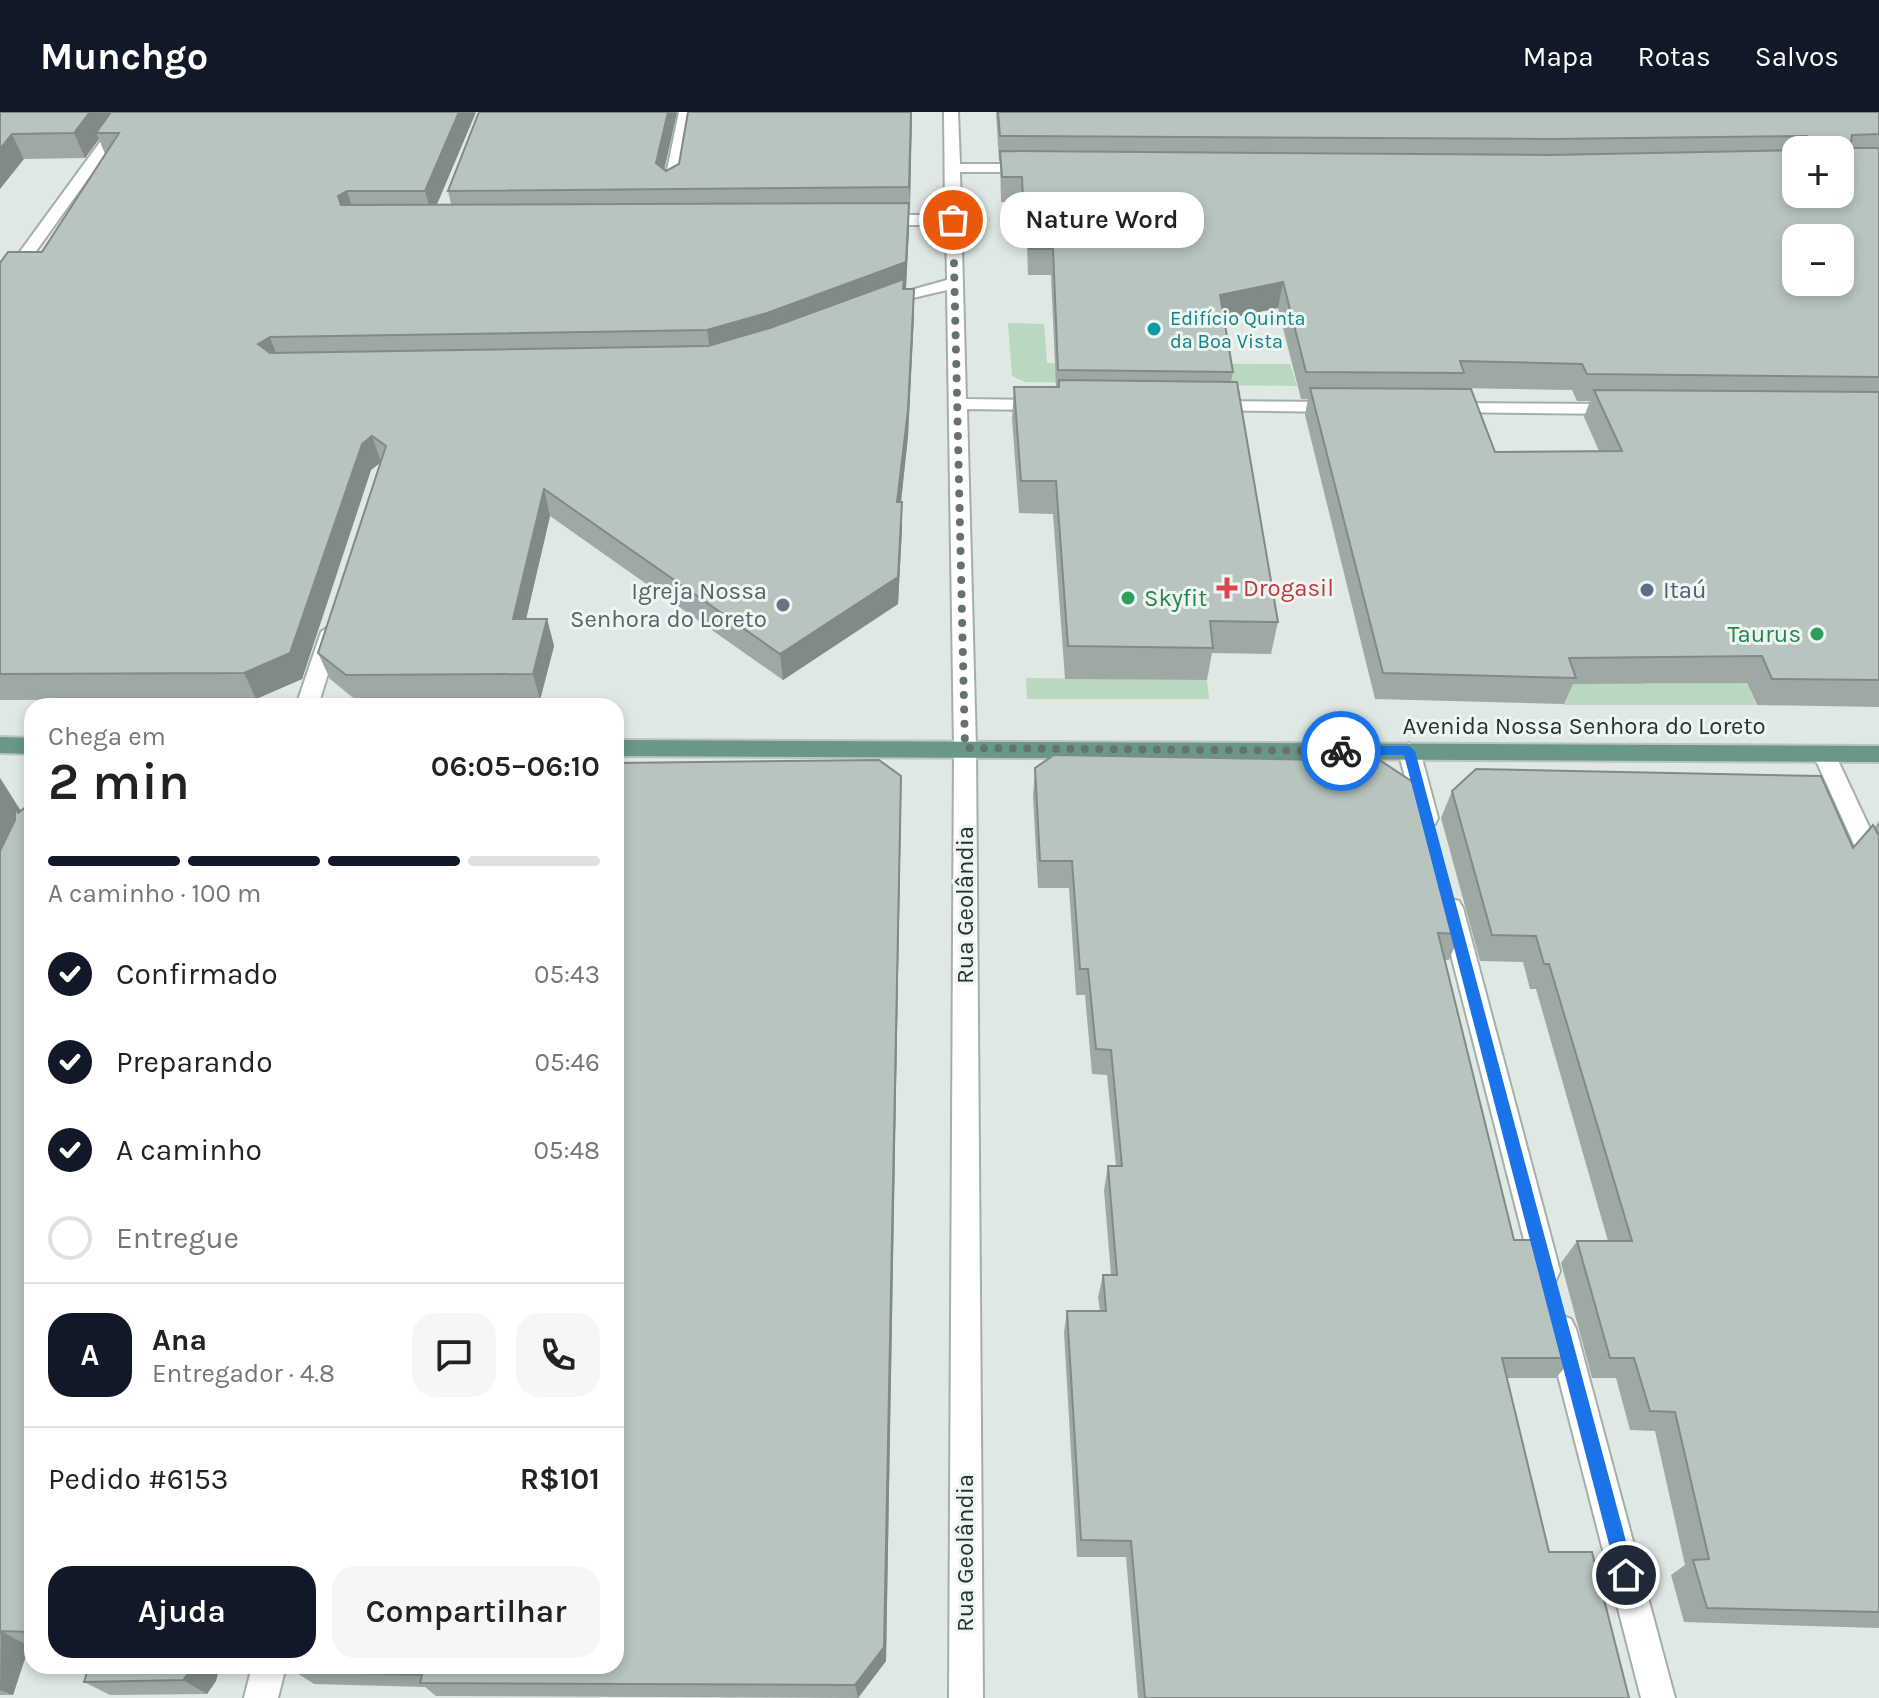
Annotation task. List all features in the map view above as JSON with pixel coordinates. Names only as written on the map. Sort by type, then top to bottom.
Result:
[{"type":"main road","points":[[0,745],[24,746]]},
{"type":"main road","name":"Avenida Nossa Senhora do Loreto","points":[[624,748],[1879,754]]},
{"type":"street","points":[[0,290],[129,112]]},
{"type":"street","points":[[671,189],[686,112]]},
{"type":"street","name":"Rua Geolândia","points":[[951,112],[965,748],[966,1698]]},
{"type":"street","points":[[952,168],[1048,168]]},
{"type":"street","points":[[862,220],[953,220]]},
{"type":"street","points":[[869,306],[895,296],[955,283]]},
{"type":"street","points":[[957,404],[1069,405]]},
{"type":"street","points":[[1196,406],[1355,407]]},
{"type":"street","points":[[1418,408],[1641,410]]},
{"type":"street","points":[[310,698],[335,618]]},
{"type":"street","points":[[1409,751],[1432,837]]},
{"type":"street","points":[[1824,754],[1879,873]]},
{"type":"street","points":[[1445,883],[1658,1698]]},
{"type":"street","points":[[261,1698],[267,1674]]},
{"type":"green space","points":[[1008,323],[1044,324],[1047,363],[1290,364],[1297,386],[1025,382],[1012,376]]},
{"type":"green space","points":[[1742,672],[1756,705],[1564,705],[1556,680],[1641,675],[1645,684],[1706,683]]},
{"type":"green space","points":[[1026,678],[1207,680],[1209,699],[1027,699]]},
{"type":"building","points":[[0,112],[90,112],[74,133],[12,134],[0,149]]},
{"type":"building","points":[[111,112],[459,112],[425,191],[347,191],[338,196],[341,205],[909,203],[906,262],[767,313],[707,330],[270,337],[258,344],[270,353],[708,346],[770,328],[904,279],[903,289],[914,289],[908,410],[897,502],[902,502],[898,577],[780,654],[544,489],[513,619],[547,619],[533,674],[346,675],[318,653],[386,446],[372,436],[362,444],[290,653],[244,673],[0,674],[0,263],[8,252],[42,252],[119,133],[96,133]]},
{"type":"building","points":[[479,112],[668,112],[656,163],[666,171],[679,164],[688,112],[911,112],[909,187],[448,191]]},
{"type":"building","points":[[998,112],[1879,112],[1879,134],[1550,139],[1000,136]]},
{"type":"building","points":[[1854,148],[1879,148],[1879,377],[1587,374],[1582,364],[1460,361],[1464,373],[1306,372],[1283,282],[1220,295],[1233,372],[1058,370],[1053,249],[1029,249],[1022,177],[1002,177],[1000,151],[1550,155],[1782,150],[1782,208],[1854,208]]},
{"type":"building","points":[[1059,380],[1237,382],[1278,622],[1210,621],[1213,648],[1068,646],[1056,481],[1021,481],[1014,387],[1059,387]]},
{"type":"building","points":[[1310,388],[1471,389],[1495,452],[1622,451],[1594,390],[1879,392],[1879,680],[1772,679],[1762,656],[1569,658],[1576,678],[1383,673]]},
{"type":"building","points":[[1054,755],[1381,761],[1422,788],[1460,934],[1438,933],[1514,1240],[1542,1240],[1573,1358],[1502,1358],[1549,1552],[1592,1552],[1629,1698],[1145,1698],[1131,1541],[1081,1540],[1067,1311],[1106,1311],[1103,1275],[1117,1275],[1108,1166],[1122,1166],[1111,1050],[1096,1049],[1088,969],[1080,969],[1072,861],[1040,861],[1035,768]]},
{"type":"building","points":[[879,760],[901,776],[884,1647],[855,1685],[420,1683],[422,1675],[390,1674],[624,1674],[624,763]]},
{"type":"building","points":[[1476,769],[1821,776],[1853,848],[1873,825],[1879,836],[1879,1612],[1707,1608],[1693,1560],[1709,1559],[1675,1412],[1650,1411],[1634,1358],[1610,1358],[1577,1241],[1632,1241],[1549,964],[1544,964],[1536,936],[1492,935],[1452,791]]},
{"type":"building","points":[[15,807],[18,813],[24,808],[24,1632],[1,1631],[0,1634],[0,851],[15,820]]},
{"type":"building","points":[[86,1674],[188,1674],[183,1680],[84,1682]]},
{"type":"way so far","points":[[953,220],[965,748],[1341,751]]},
{"type":"place","name":"Nature Word","points":[[953,220]]},
{"type":"place","name":"Edifício Quinta da Boa Vista","points":[[1154,329]]},
{"type":"place","name":"Drogasil","points":[[1227,588]]},
{"type":"place","name":"Itaú","points":[[1647,590]]},
{"type":"place","name":"Skyfit","points":[[1128,598]]},
{"type":"place","name":"Igreja Nossa Senhora do Loreto","points":[[783,605]]},
{"type":"place","name":"Taurus","points":[[1817,634]]},
{"type":"route","points":[[1341,751],[1409,751],[1626,1575]]}]
